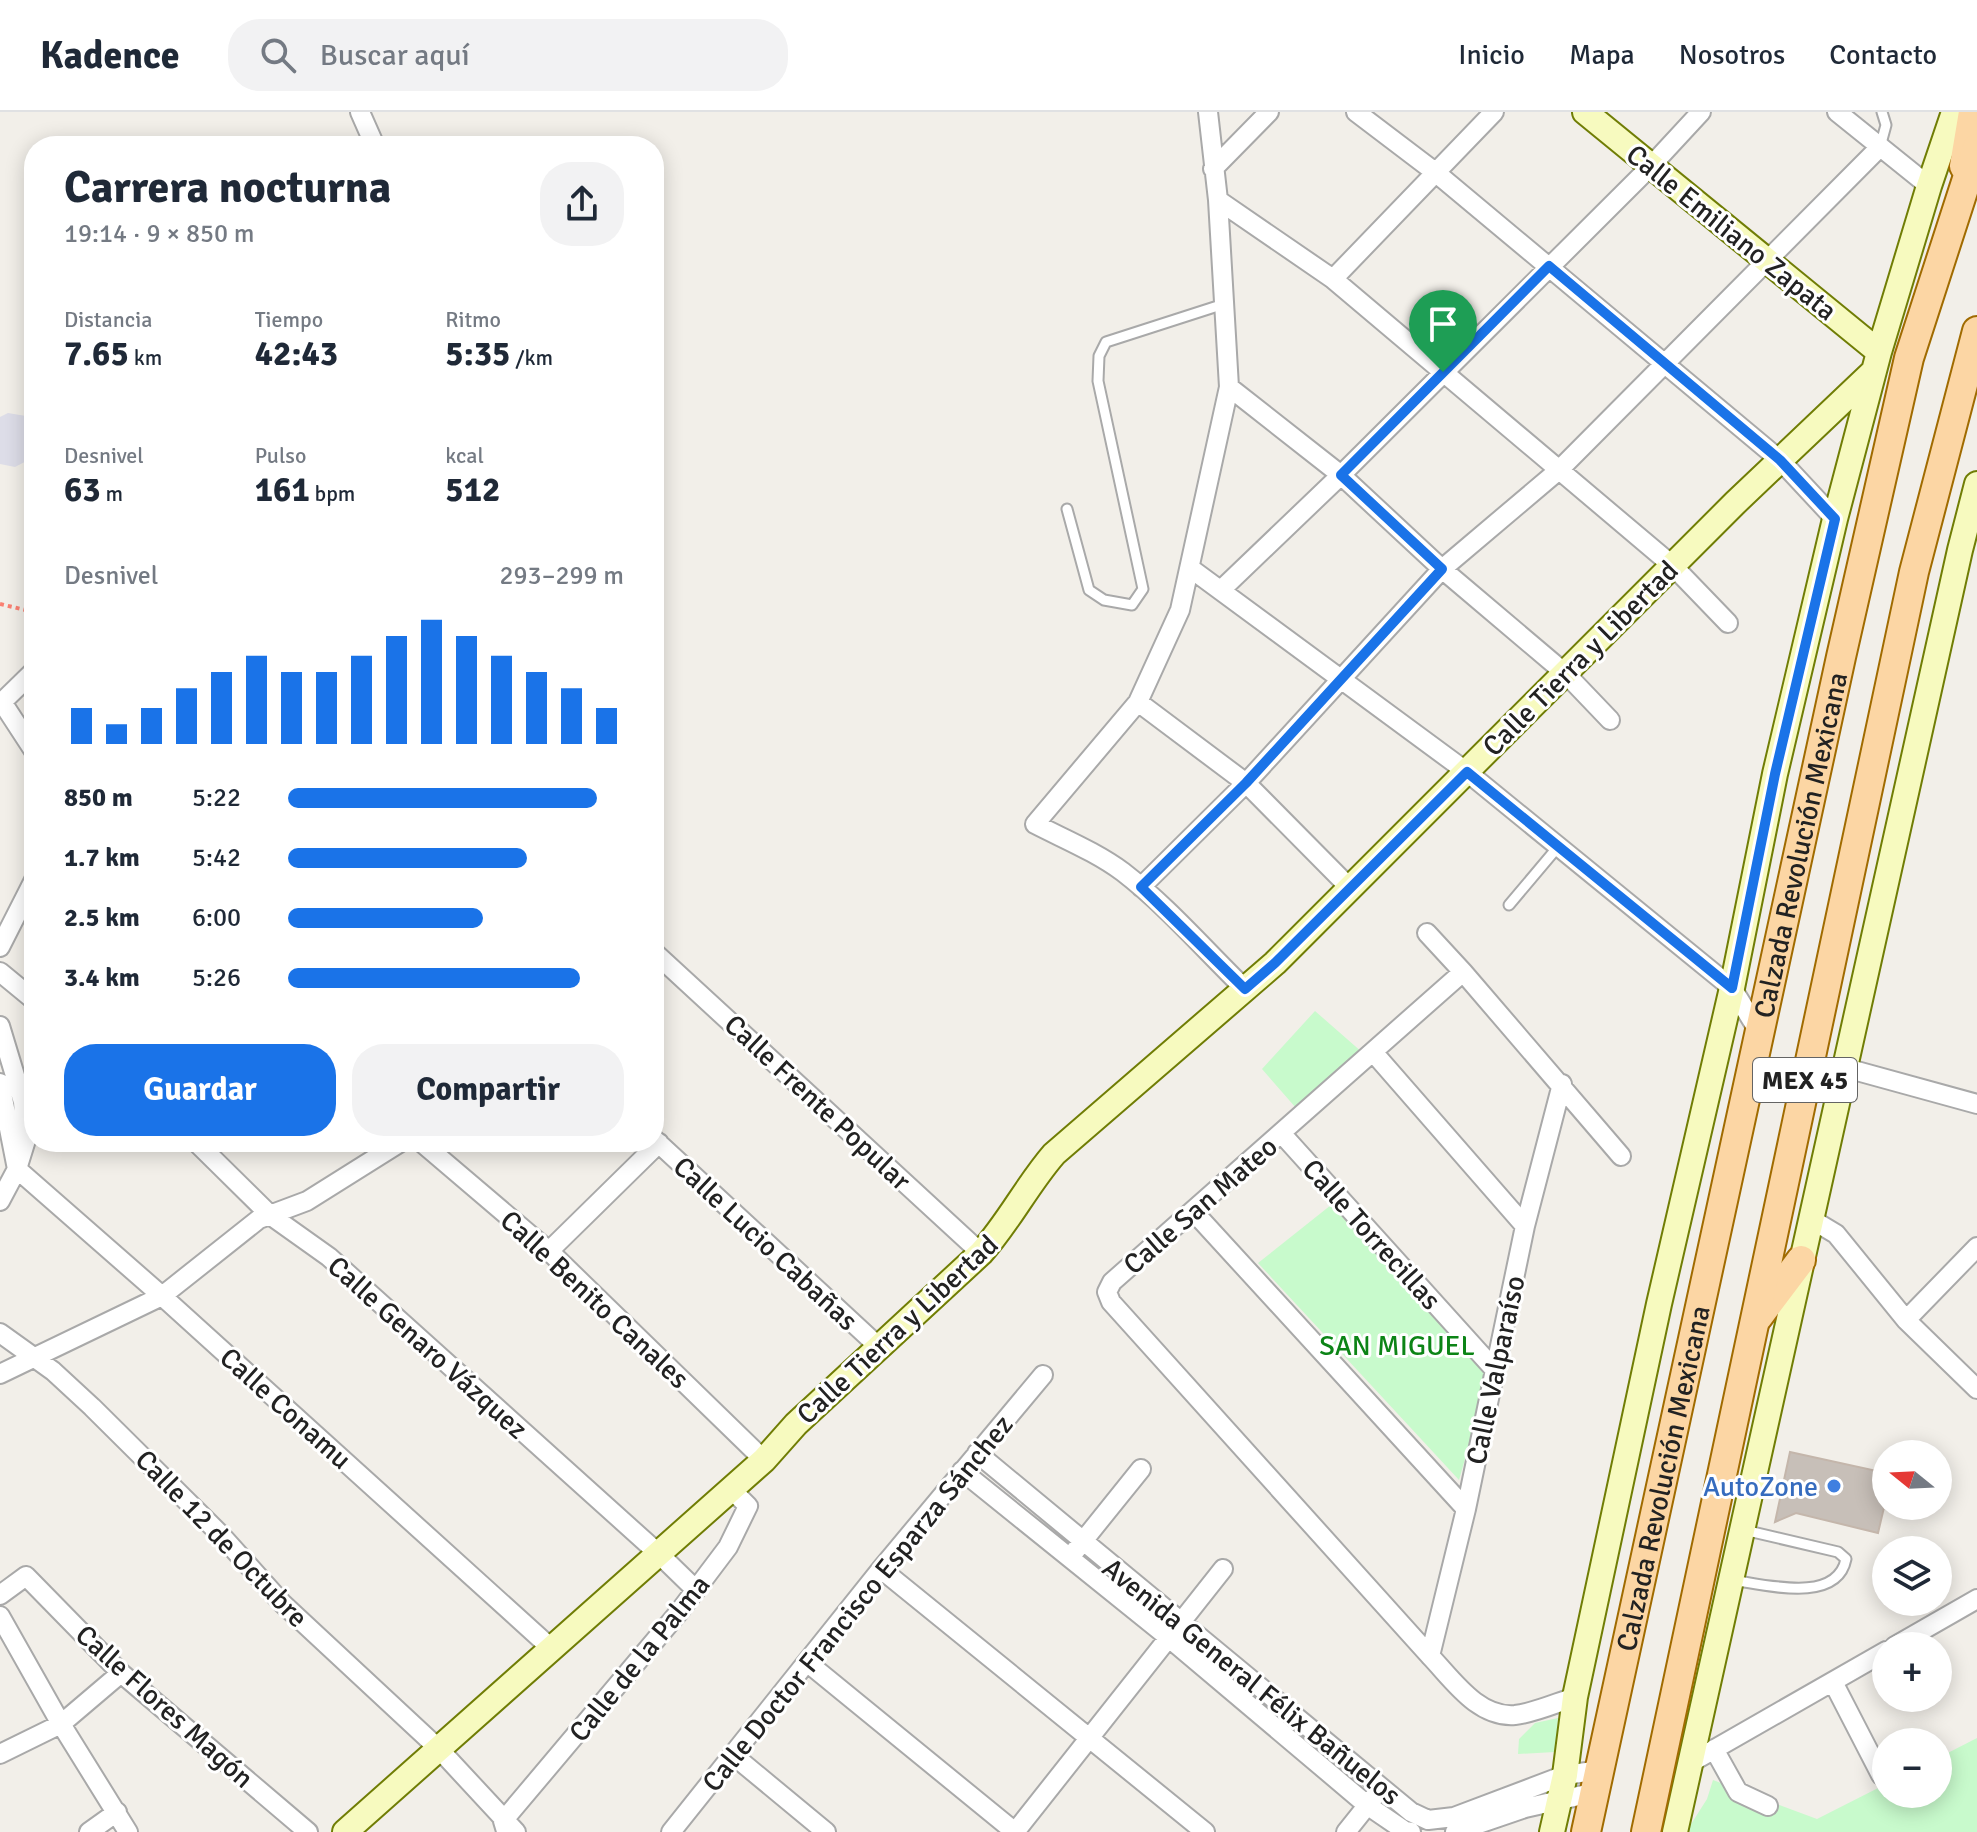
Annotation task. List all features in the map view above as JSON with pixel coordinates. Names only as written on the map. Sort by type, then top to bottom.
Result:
[{"type":"main road","points":[[1957,202],[1973,112]]},
{"type":"main road","name":"Calzada Revolución Mexicana","points":[[1586,1832],[1841,657],[1909,358],[1977,148]]},
{"type":"main road","name":"Calzada Revolución Mexicana","points":[[1646,1832],[1914,572],[1977,332]]},
{"type":"main road","points":[[1753,1323],[1801,1260]]},
{"type":"street","points":[[360,112],[371,136]]},
{"type":"street","points":[[1208,112],[1218,200],[1229,387],[1180,610],[1138,702],[1035,824],[1099,856],[1141,887],[1245,989]]},
{"type":"street","points":[[1213,169],[1269,112]]},
{"type":"street","points":[[1356,112],[1435,172],[1780,460],[1835,519]]},
{"type":"street","points":[[1333,279],[1494,112]]},
{"type":"street","name":"Calle Emiliano Zapata","points":[[1585,112],[1766,259],[1876,362]]},
{"type":"street","points":[[1222,589],[1341,475],[1651,166],[1701,112]]},
{"type":"street","points":[[1837,112],[1929,186]]},
{"type":"street","points":[[1552,1832],[1563,1787],[1575,1697],[1659,1304],[1732,988],[1775,774],[1835,519],[1876,362],[1954,112]]},
{"type":"street","points":[[1141,887],[1246,783],[1442,569],[1559,470],[1880,147]]},
{"type":"street","points":[[1218,200],[1333,279],[1673,566],[1728,623]]},
{"type":"street","name":"Calle Tierra y Libertad","points":[[345,1832],[732,1490],[796,1424],[981,1253],[1004,1226],[1054,1154],[1275,963],[1876,362]]},
{"type":"street","points":[[1229,387],[1341,475],[1442,569],[1566,674],[1610,720]]},
{"type":"street","points":[[1675,1832],[1801,1260],[1968,552],[1977,484]]},
{"type":"street","points":[[1190,568],[1467,772],[1732,988],[1761,1035]]},
{"type":"street","points":[[24,681],[1,703],[24,736]]},
{"type":"street","points":[[1138,702],[1246,783],[1350,888]]},
{"type":"street","points":[[0,947],[24,900]]},
{"type":"street","points":[[1427,933],[1562,1084],[1621,1156]]},
{"type":"street","name":"Calle Frente Popular","points":[[664,961],[981,1253]]},
{"type":"street","points":[[0,972],[24,992]]},
{"type":"street","name":"Calle San Mateo","points":[[1463,972],[1112,1282],[1107,1292],[1111,1302],[1430,1656],[1477,1704],[1497,1714],[1516,1715],[1575,1697]]},
{"type":"street","points":[[0,1026],[24,1115]]},
{"type":"street","points":[[1373,1052],[1525,1226]]},
{"type":"street","points":[[1846,1068],[1977,1104]]},
{"type":"street","points":[[0,1083],[17,1169]]},
{"type":"street","name":"Calle Valparaíso","points":[[1430,1656],[1466,1509],[1525,1226],[1562,1084]]},
{"type":"street","name":"Calle Torrecillas","points":[[1281,1133],[1495,1370]]},
{"type":"street","points":[[0,1201],[17,1169],[24,1146]]},
{"type":"street","name":"Calle Lucio Cabañas","points":[[664,1148],[878,1346]]},
{"type":"street","name":"Calle Genaro Vázquez","points":[[206,1152],[270,1215],[329,1257],[696,1590]]},
{"type":"street","points":[[0,1374],[162,1296],[259,1219],[307,1201],[385,1152]]},
{"type":"street","name":"Calle Benito Canales","points":[[433,1152],[549,1251],[764,1460]]},
{"type":"street","points":[[549,1251],[645,1152]]},
{"type":"street","name":"Calle Conamu","points":[[17,1169],[552,1649]]},
{"type":"street","points":[[1193,1211],[1466,1509]]},
{"type":"street","points":[[1811,1219],[1836,1234],[1906,1320],[1977,1389]]},
{"type":"street","points":[[1906,1320],[1977,1247]]},
{"type":"street","name":"Calle 12 de Octubre","points":[[0,1333],[53,1371],[92,1407],[221,1535],[282,1603],[439,1749],[508,1828]]},
{"type":"street","name":"Calle Doctor Francisco Esparza Sánchez","points":[[671,1832],[881,1569],[1043,1375]]},
{"type":"street","name":"Avenida General Félix Bañuelos","points":[[977,1453],[1427,1826],[1563,1787],[1598,1781]]},
{"type":"street","points":[[1069,1558],[1141,1469]]},
{"type":"street","name":"Avenida General Félix Bañuelos","points":[[962,1471],[1168,1637],[1367,1805],[1411,1832]]},
{"type":"street","name":"Calle de la Palma","points":[[508,1828],[728,1547],[748,1506],[732,1490]]},
{"type":"street","points":[[881,1569],[1205,1832]]},
{"type":"street","points":[[808,1663],[1015,1832],[1223,1569]]},
{"type":"street","name":"Calle Flores Magón","points":[[0,1595],[26,1576],[121,1673],[308,1832]]},
{"type":"street","points":[[1919,1632],[1977,1599]]},
{"type":"street","points":[[0,1616],[61,1724],[128,1832]]},
{"type":"street","points":[[1692,1762],[1872,1659]]},
{"type":"street","points":[[0,1754],[61,1724],[121,1673]]},
{"type":"street","points":[[1833,1682],[1872,1758]]},
{"type":"street","points":[[1714,1749],[1738,1792],[1768,1806]]},
{"type":"street","points":[[733,1755],[826,1832]]},
{"type":"street","name":"Avenida General Félix Bañuelos","points":[[1455,1832],[1563,1787]]},
{"type":"street","points":[[1346,1832],[1382,1788]]},
{"type":"street","points":[[89,1832],[117,1812]]},
{"type":"lane","points":[[1880,147],[1886,125],[1882,112]]},
{"type":"lane","points":[[1067,509],[1089,590],[1104,600],[1132,605],[1143,589],[1098,381],[1099,356],[1106,342],[1224,304]]},
{"type":"lane","points":[[1509,905],[1557,848]]},
{"type":"lane","points":[[1732,1580],[1807,1591],[1832,1580],[1844,1570],[1846,1559],[1838,1552],[1743,1529]]},
{"type":"path","points":[[0,604],[24,610]]},
{"type":"green space","points":[[1315,1011],[1363,1053],[1296,1108],[1262,1069]]},
{"type":"green space","name":"SAN MIGUEL","points":[[1331,1205],[1489,1375],[1459,1480],[1258,1263]]},
{"type":"green space","points":[[1558,1718],[1555,1752],[1518,1754],[1519,1739],[1535,1723]]},
{"type":"green space","points":[[1977,1738],[1977,1832],[1686,1832],[1707,1799],[1713,1780],[1817,1819],[1872,1791],[1872,1808],[1952,1808],[1952,1751]]},
{"type":"shaded area","points":[[8,413],[24,416],[24,462],[15,467],[0,464],[0,417]]},
{"type":"building","name":"AutoZone","points":[[1790,1452],[1872,1470],[1872,1520],[1881,1520],[1878,1533],[1796,1513],[1775,1522]]},
{"type":"place","name":"AutoZone","points":[[1834,1486]]},
{"type":"route","points":[[1549,266],[1780,460],[1835,519],[1775,774],[1732,988],[1467,772],[1245,989],[1141,887],[1246,783],[1442,569],[1341,475],[1443,372],[1549,266]]}]
